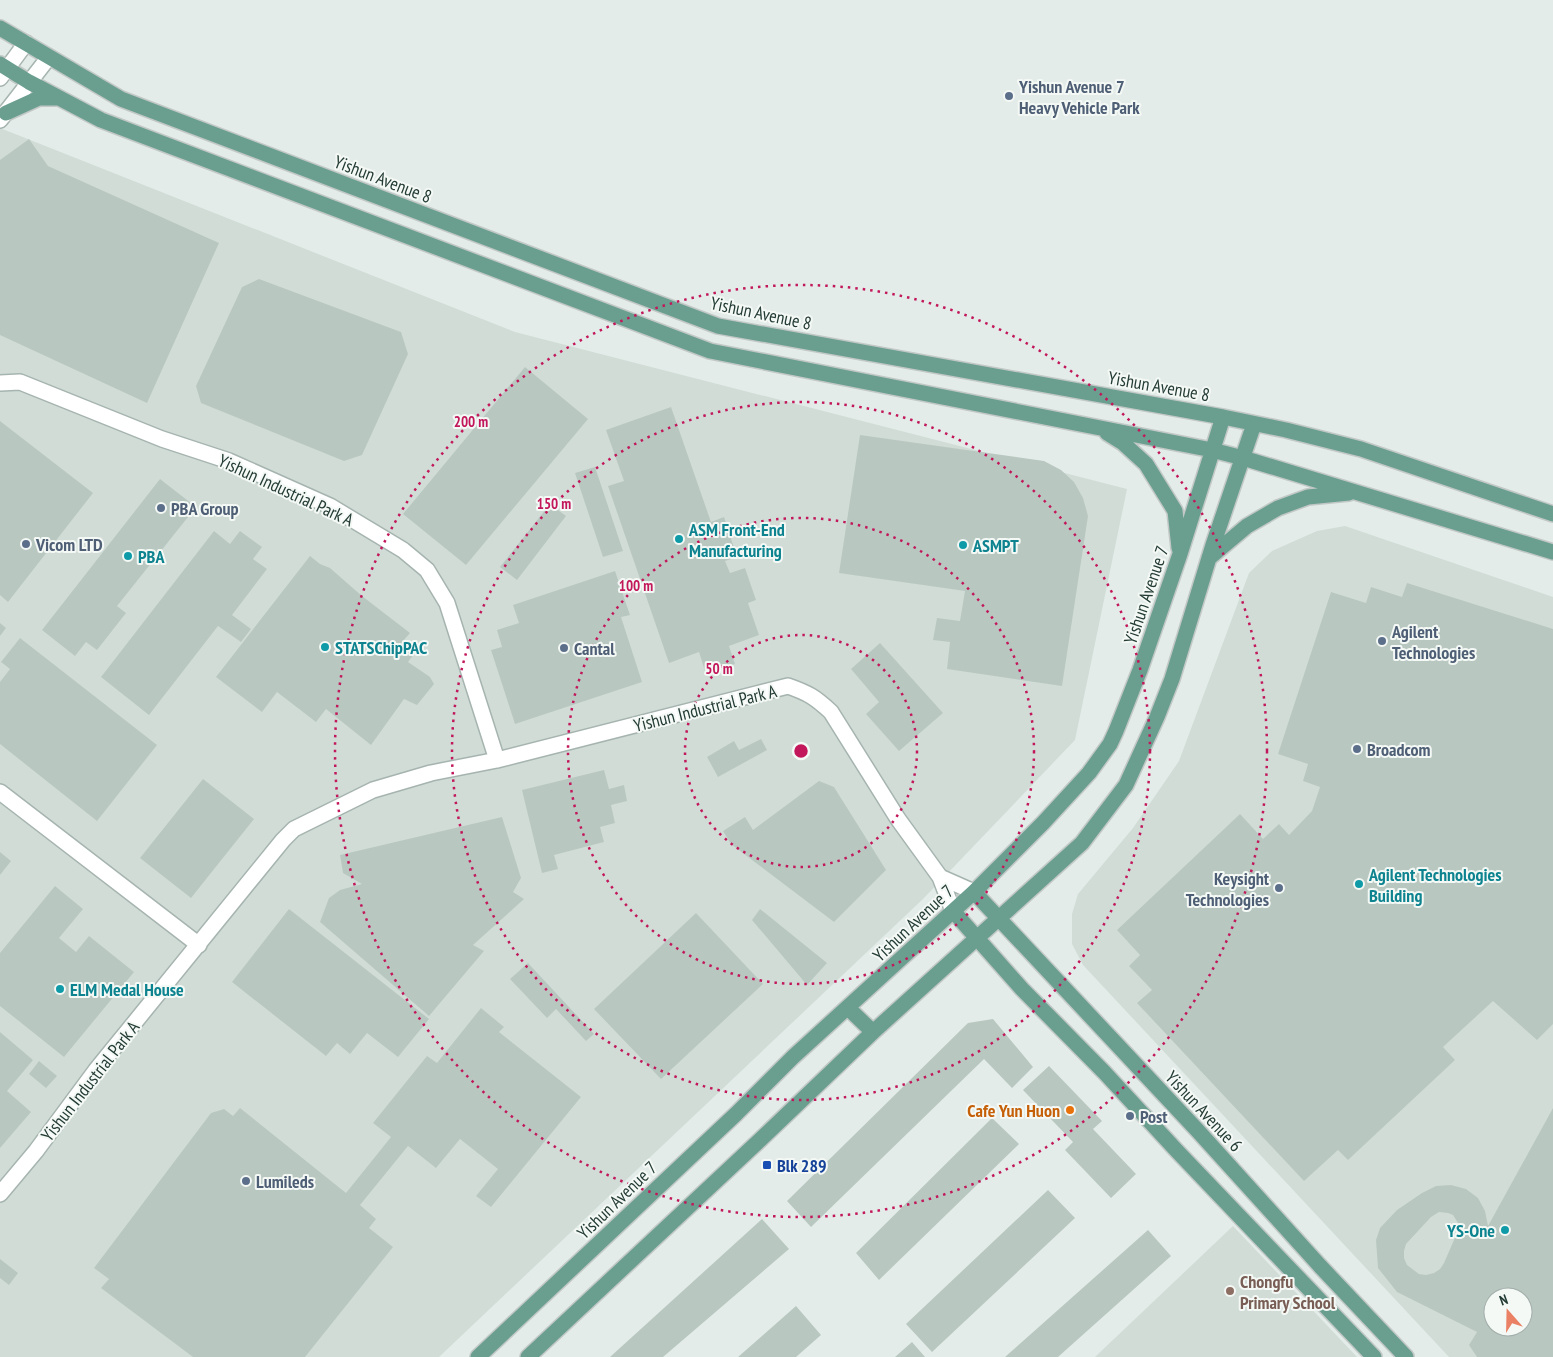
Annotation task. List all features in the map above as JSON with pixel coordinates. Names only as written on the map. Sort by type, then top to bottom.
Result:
[{"type":"main road","name":"Yishun Avenue 8","points":[[0,28],[121,99],[718,326],[1286,430],[1361,449],[1553,514]]},
{"type":"main road","points":[[2,70],[30,82],[101,120],[710,351],[1212,450],[1553,552]]},
{"type":"main road","points":[[3,117],[39,98],[60,98]]},
{"type":"main road","name":"Yishun Avenue 7","points":[[478,1357],[794,1057],[974,892],[1043,823],[1089,773],[1110,744],[1140,670],[1180,554],[1223,417]]},
{"type":"main road","points":[[528,1357],[873,1032],[1082,843],[1126,785],[1157,717],[1172,680],[1209,558],[1254,424]]},
{"type":"main road","points":[[1098,427],[1123,443],[1146,464],[1175,511],[1180,554]]},
{"type":"main road","points":[[1209,558],[1247,526],[1278,508],[1308,497],[1357,492]]},
{"type":"main road","name":"Yishun Avenue 6","points":[[974,892],[1406,1357]]},
{"type":"main road","points":[[953,912],[1022,989],[1104,1072],[1374,1357]]},
{"type":"main road","points":[[848,1008],[873,1032]]},
{"type":"street","points":[[2,70],[26,43]]},
{"type":"street","points":[[3,117],[49,57]]},
{"type":"street","name":"Yishun Industrial Park A","points":[[0,383],[20,382],[162,439],[230,461],[330,506],[403,550],[427,570],[447,603],[497,760]]},
{"type":"street","name":"Yishun Industrial Park A","points":[[0,1194],[36,1152],[96,1070],[283,840],[294,829],[373,790],[431,773],[497,760],[788,686],[807,692],[830,712],[898,819],[940,877],[953,912]]},
{"type":"street","points":[[0,792],[199,945]]},
{"type":"street","points":[[940,877],[974,892]]},
{"type":"shaded area","points":[[0,128],[515,332],[1127,489],[1075,740],[923,899],[439,1357],[0,1357]]},
{"type":"shaded area","points":[[1345,526],[1553,597],[1553,1357],[1449,1357],[1083,965],[1072,944],[1072,914],[1078,894],[1133,828],[1179,761],[1249,573],[1272,551],[1317,531]]},
{"type":"shaded area","name":"Chongfu Primary School","points":[[1233,1226],[1357,1357],[1095,1357]]},
{"type":"building","points":[[29,139],[48,166],[219,243],[147,403],[0,335],[0,160]]},
{"type":"building","points":[[259,279],[401,332],[408,354],[362,455],[344,461],[201,403],[196,386],[242,287]]},
{"type":"building","points":[[525,367],[588,419],[466,565],[403,514]]},
{"type":"building","name":"ASM Front-End Manufacturing","points":[[671,407],[711,522],[724,517],[737,557],[725,561],[730,573],[745,568],[756,600],[748,603],[759,635],[729,646],[735,664],[706,674],[699,652],[669,663],[608,486],[624,481],[606,430]]},
{"type":"building","name":"Vicom LTD","points":[[0,421],[93,493],[8,602],[0,595]]},
{"type":"building","name":"ASMPT","points":[[860,435],[1044,461],[1061,470],[1074,482],[1083,498],[1088,516],[1062,686],[947,669],[950,642],[933,640],[937,618],[960,621],[965,591],[839,573]]},
{"type":"building","points":[[595,467],[623,551],[603,557],[575,473]]},
{"type":"building","name":"PBA","points":[[160,479],[196,507],[117,606],[126,613],[97,650],[86,642],[75,656],[42,630]]},
{"type":"building","points":[[550,504],[566,516],[517,580],[500,567]]},
{"type":"building","points":[[214,531],[230,544],[240,531],[262,547],[253,559],[267,569],[232,615],[251,629],[241,642],[218,626],[149,715],[101,677]]},
{"type":"building","name":"STATSChipPAC","points":[[310,556],[320,564],[330,568],[362,596],[410,633],[403,641],[416,651],[408,662],[430,677],[434,684],[417,705],[404,699],[371,745],[326,709],[316,722],[277,692],[262,712],[216,677]]},
{"type":"building","name":"Cantal","points":[[615,571],[630,615],[621,617],[642,682],[515,724],[491,650],[502,647],[497,630],[519,623],[513,605]]},
{"type":"building","name":"Agilent Technologies Building","points":[[1407,583],[1553,629],[1553,1024],[1537,1040],[1493,1001],[1443,1047],[1455,1060],[1348,1160],[1338,1150],[1304,1181],[1137,1003],[1152,990],[1129,966],[1140,955],[1117,930],[1240,814],[1263,839],[1279,824],[1289,835],[1312,811],[1320,787],[1303,781],[1308,764],[1278,754],[1331,592],[1366,603],[1371,587],[1402,597]]},
{"type":"building","points":[[0,623],[6,628],[0,636]]},
{"type":"building","points":[[20,638],[157,745],[97,821],[0,744],[0,682],[10,669],[1,662]]},
{"type":"building","points":[[880,643],[943,713],[899,751],[866,714],[879,702],[851,669]]},
{"type":"building","points":[[761,739],[767,750],[718,777],[707,757],[734,741],[739,750]]},
{"type":"building","points":[[604,770],[609,789],[624,785],[627,801],[611,805],[615,823],[600,827],[604,842],[554,855],[558,869],[542,873],[522,790]]},
{"type":"building","points":[[203,779],[254,819],[191,898],[140,858]]},
{"type":"building","points":[[819,781],[834,787],[886,870],[834,922],[731,844],[723,831],[745,817],[753,830]]},
{"type":"building","points":[[502,817],[521,878],[513,892],[524,899],[473,945],[484,951],[429,1016],[320,922],[329,898],[340,890],[362,884],[343,873],[340,855]]},
{"type":"building","points":[[0,852],[11,861],[0,875]]},
{"type":"building","name":"ELM Medal House","points":[[55,886],[83,909],[59,938],[76,952],[89,936],[134,972],[64,1057],[0,1006],[0,953]]},
{"type":"building","points":[[289,909],[429,1019],[398,1057],[367,1033],[350,1054],[337,1043],[326,1056],[232,982]]},
{"type":"building","points":[[760,909],[827,963],[807,985],[752,920]]},
{"type":"building","points":[[696,913],[763,984],[661,1079],[594,1009]]},
{"type":"building","points":[[528,963],[594,1034],[586,1041],[556,1009],[547,1018],[510,979]]},
{"type":"building","name":"Lumileds","points":[[481,1008],[504,1027],[499,1032],[581,1097],[491,1207],[476,1196],[498,1169],[460,1139],[436,1168],[408,1146],[360,1205],[376,1219],[369,1228],[393,1247],[305,1357],[193,1357],[101,1288],[109,1279],[94,1268],[211,1113],[224,1109],[233,1116],[240,1108],[346,1193],[391,1137],[373,1123],[427,1056],[437,1063]]},
{"type":"building","points":[[993,1019],[1033,1067],[1012,1088],[984,1059],[811,1227],[787,1201],[968,1023]]},
{"type":"building","points":[[0,1032],[33,1060],[7,1091],[31,1112],[0,1148]]},
{"type":"building","points":[[39,1061],[57,1076],[46,1088],[29,1074]]},
{"type":"building","points":[[1049,1066],[1102,1121],[1093,1129],[1136,1174],[1111,1198],[1065,1150],[1073,1142],[1023,1090]]},
{"type":"building","name":"YS-One","points":[[1553,1108],[1553,1357],[1477,1357],[1469,1345],[1477,1332],[1397,1292],[1378,1268],[1376,1240],[1380,1228],[1397,1210],[1422,1193],[1436,1186],[1451,1185],[1466,1189],[1478,1198],[1485,1211],[1488,1226]],"holes":[[[1439,1212],[1453,1215],[1458,1223],[1457,1233],[1444,1263],[1434,1273],[1419,1274],[1407,1265],[1404,1258],[1406,1244],[1431,1217]]]},
{"type":"building","points":[[992,1118],[1019,1144],[879,1280],[856,1253]]},
{"type":"building","points":[[1048,1190],[1075,1218],[932,1352],[906,1324]]},
{"type":"building","points":[[762,1219],[789,1249],[663,1357],[610,1357]]},
{"type":"building","points":[[1148,1230],[1171,1256],[1058,1357],[1005,1357]]},
{"type":"building","points":[[0,1259],[18,1273],[9,1285],[0,1278]]},
{"type":"building","points":[[796,1306],[821,1335],[796,1357],[738,1357]]},
{"type":"building","points":[[912,1342],[925,1357],[895,1357]]},
{"type":"place","name":"Yishun Avenue 7 Heavy Vehicle Park","points":[[1009,96]]},
{"type":"place","name":"PBA Group","points":[[161,508]]},
{"type":"place","name":"ASM Front-End Manufacturing","points":[[679,539]]},
{"type":"place","name":"Vicom LTD","points":[[26,544]]},
{"type":"place","name":"ASMPT","points":[[963,545]]},
{"type":"place","name":"PBA","points":[[128,556]]},
{"type":"place","name":"Agilent Technologies","points":[[1382,641]]},
{"type":"place","name":"STATSChipPAC","points":[[325,647]]},
{"type":"place","name":"Cantal","points":[[564,648]]},
{"type":"place","name":"Broadcom","points":[[1357,749]]},
{"type":"place","name":"Agilent Technologies Building","points":[[1359,884]]},
{"type":"place","name":"Keysight Technologies","points":[[1279,888]]},
{"type":"place","name":"ELM Medal House","points":[[60,989]]},
{"type":"place","name":"Cafe Yun Huon","points":[[1070,1110]]},
{"type":"place","name":"Post","points":[[1130,1116]]},
{"type":"place","name":"Blk 289","points":[[767,1165]]},
{"type":"place","name":"Lumileds","points":[[246,1181]]},
{"type":"place","name":"YS-One","points":[[1505,1230]]},
{"type":"place","name":"Chongfu Primary School","points":[[1230,1291]]}]
